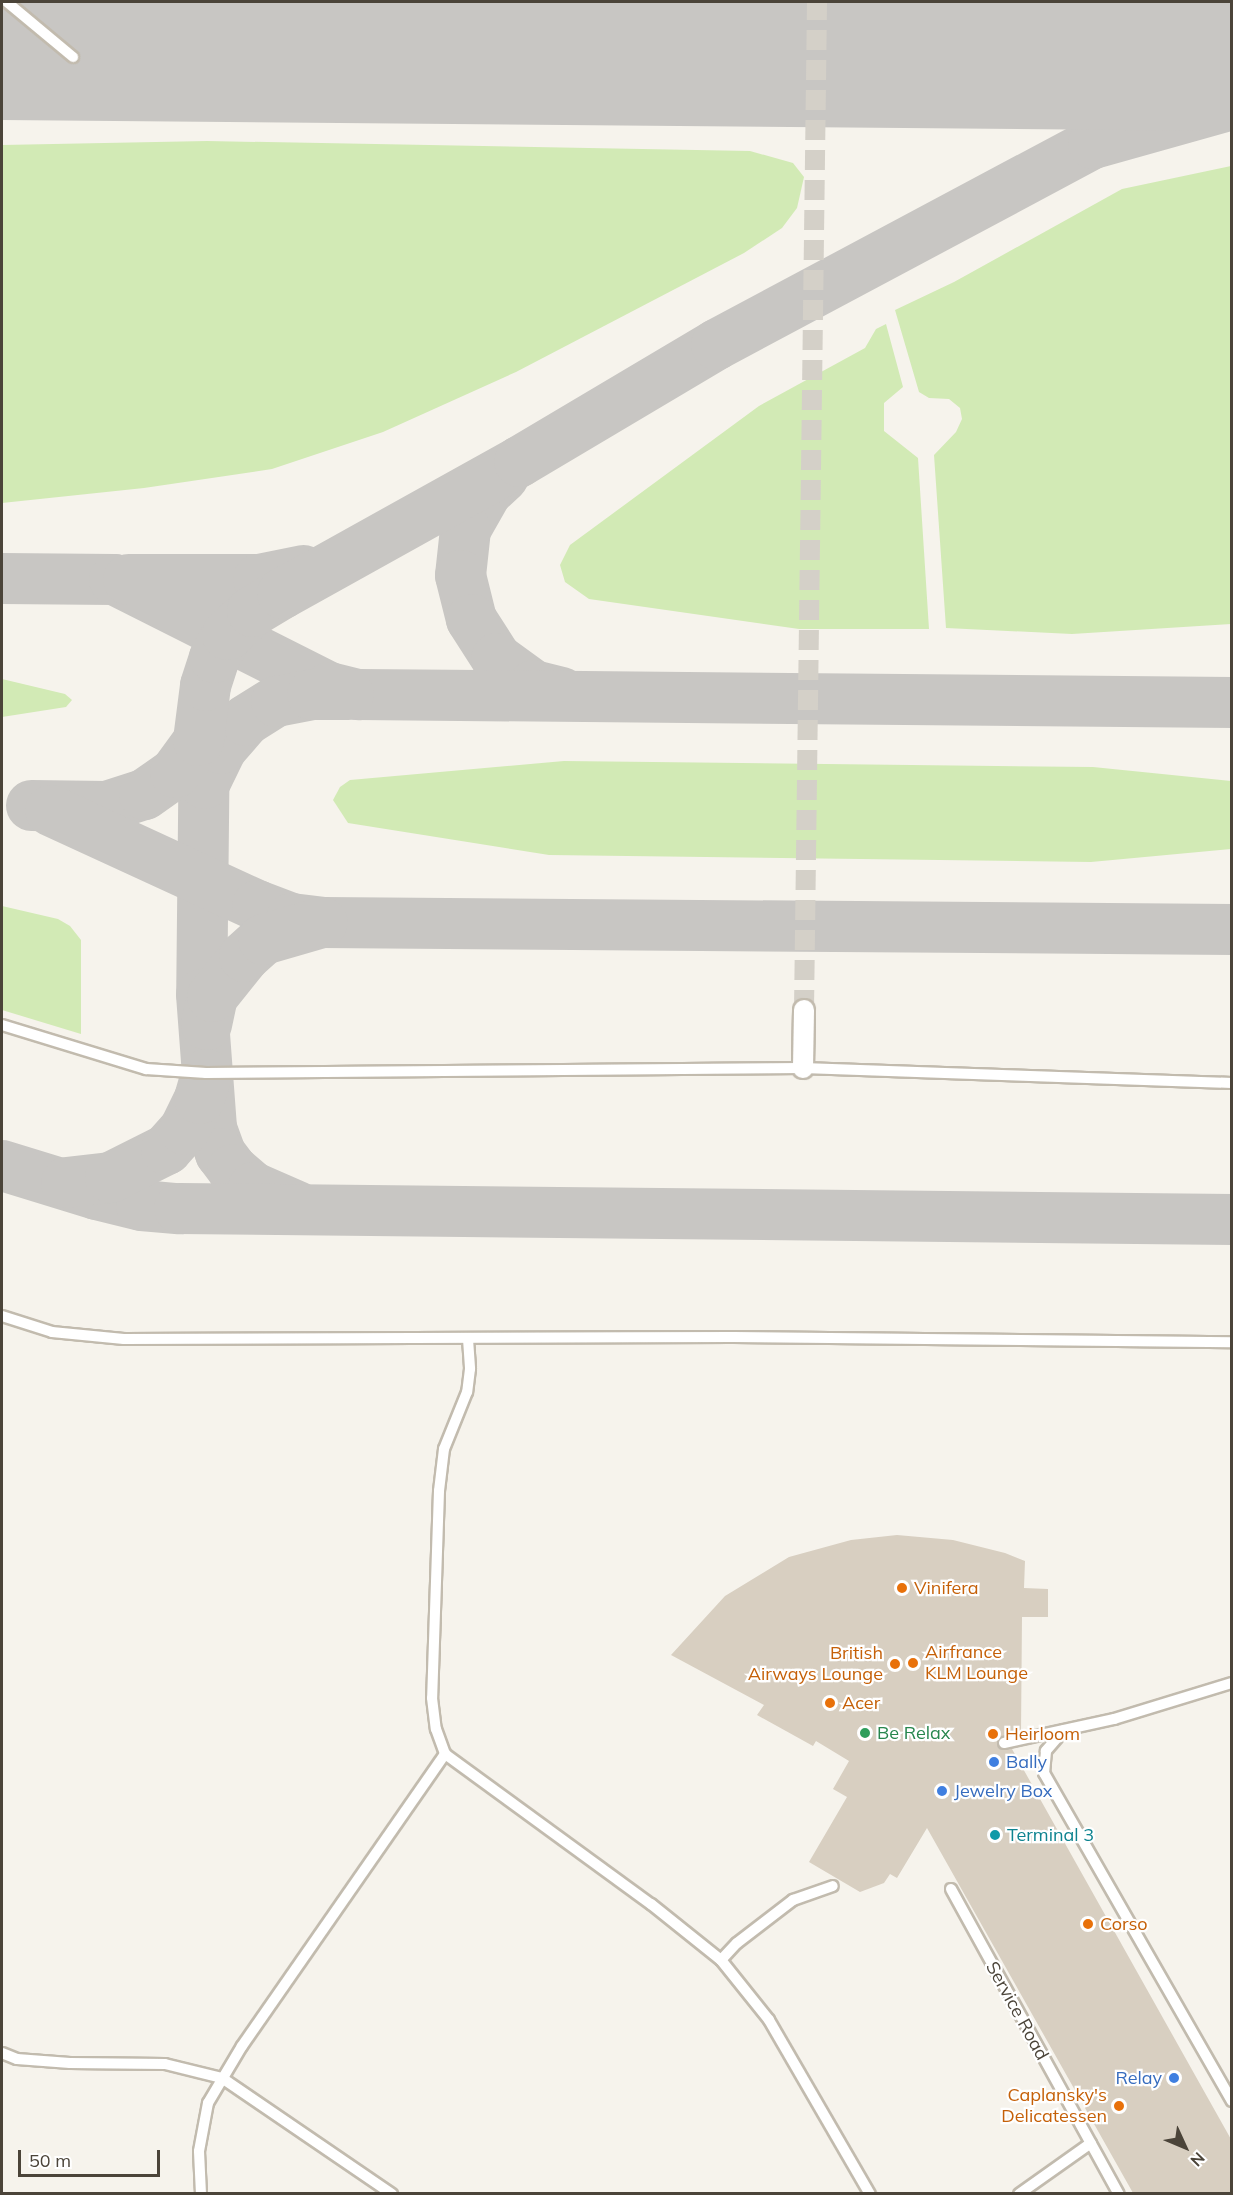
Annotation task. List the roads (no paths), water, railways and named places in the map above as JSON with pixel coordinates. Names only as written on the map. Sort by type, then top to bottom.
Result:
[{"type":"street","points":[[803,1068],[804,1010]]},
{"type":"lane","points":[[7,2],[73,57]]},
{"type":"lane","points":[[2,1025],[146,1069],[206,1073],[803,1068],[1232,1083]]},
{"type":"lane","points":[[2,1316],[52,1332],[124,1339],[1232,1342]]},
{"type":"lane","points":[[468,1339],[471,1369],[467,1392],[444,1449],[439,1491],[432,1698],[436,1730],[445,1754],[651,1904],[721,1960],[769,2020],[870,2193]]},
{"type":"lane","points":[[1004,1743],[1134,1713],[1232,1683]]},
{"type":"lane","points":[[1064,1730],[1046,1751],[1044,1773],[1232,2101]]},
{"type":"lane","points":[[201,2193],[199,2151],[208,2103],[222,2078],[445,1754]]},
{"type":"lane","points":[[721,1960],[737,1943],[793,1899],[833,1886]]},
{"type":"lane","name":"Service Road","points":[[951,1889],[1119,2193]]},
{"type":"lane","points":[[2,2053],[17,2059],[70,2063],[165,2064],[222,2078],[392,2193]]},
{"type":"lane","points":[[1019,2193],[1091,2143]]},
{"type":"tunnel","points":[[804,1010],[817,2]]},
{"type":"place","name":"Vinifera","points":[[902,1588]]},
{"type":"place","name":"Airfrance KLM Lounge","points":[[913,1663]]},
{"type":"place","name":"British Airways Lounge","points":[[895,1664]]},
{"type":"place","name":"Acer","points":[[830,1703]]},
{"type":"place","name":"Be Relax","points":[[865,1733]]},
{"type":"place","name":"Heirloom","points":[[993,1734]]},
{"type":"place","name":"Bally","points":[[994,1762]]},
{"type":"place","name":"Jewelry Box","points":[[942,1791]]},
{"type":"place","name":"Terminal 3","points":[[995,1835]]},
{"type":"place","name":"Corso","points":[[1088,1924]]},
{"type":"place","name":"Relay","points":[[1174,2078]]},
{"type":"place","name":"Caplansky's Delicatessen","points":[[1119,2106]]}]
